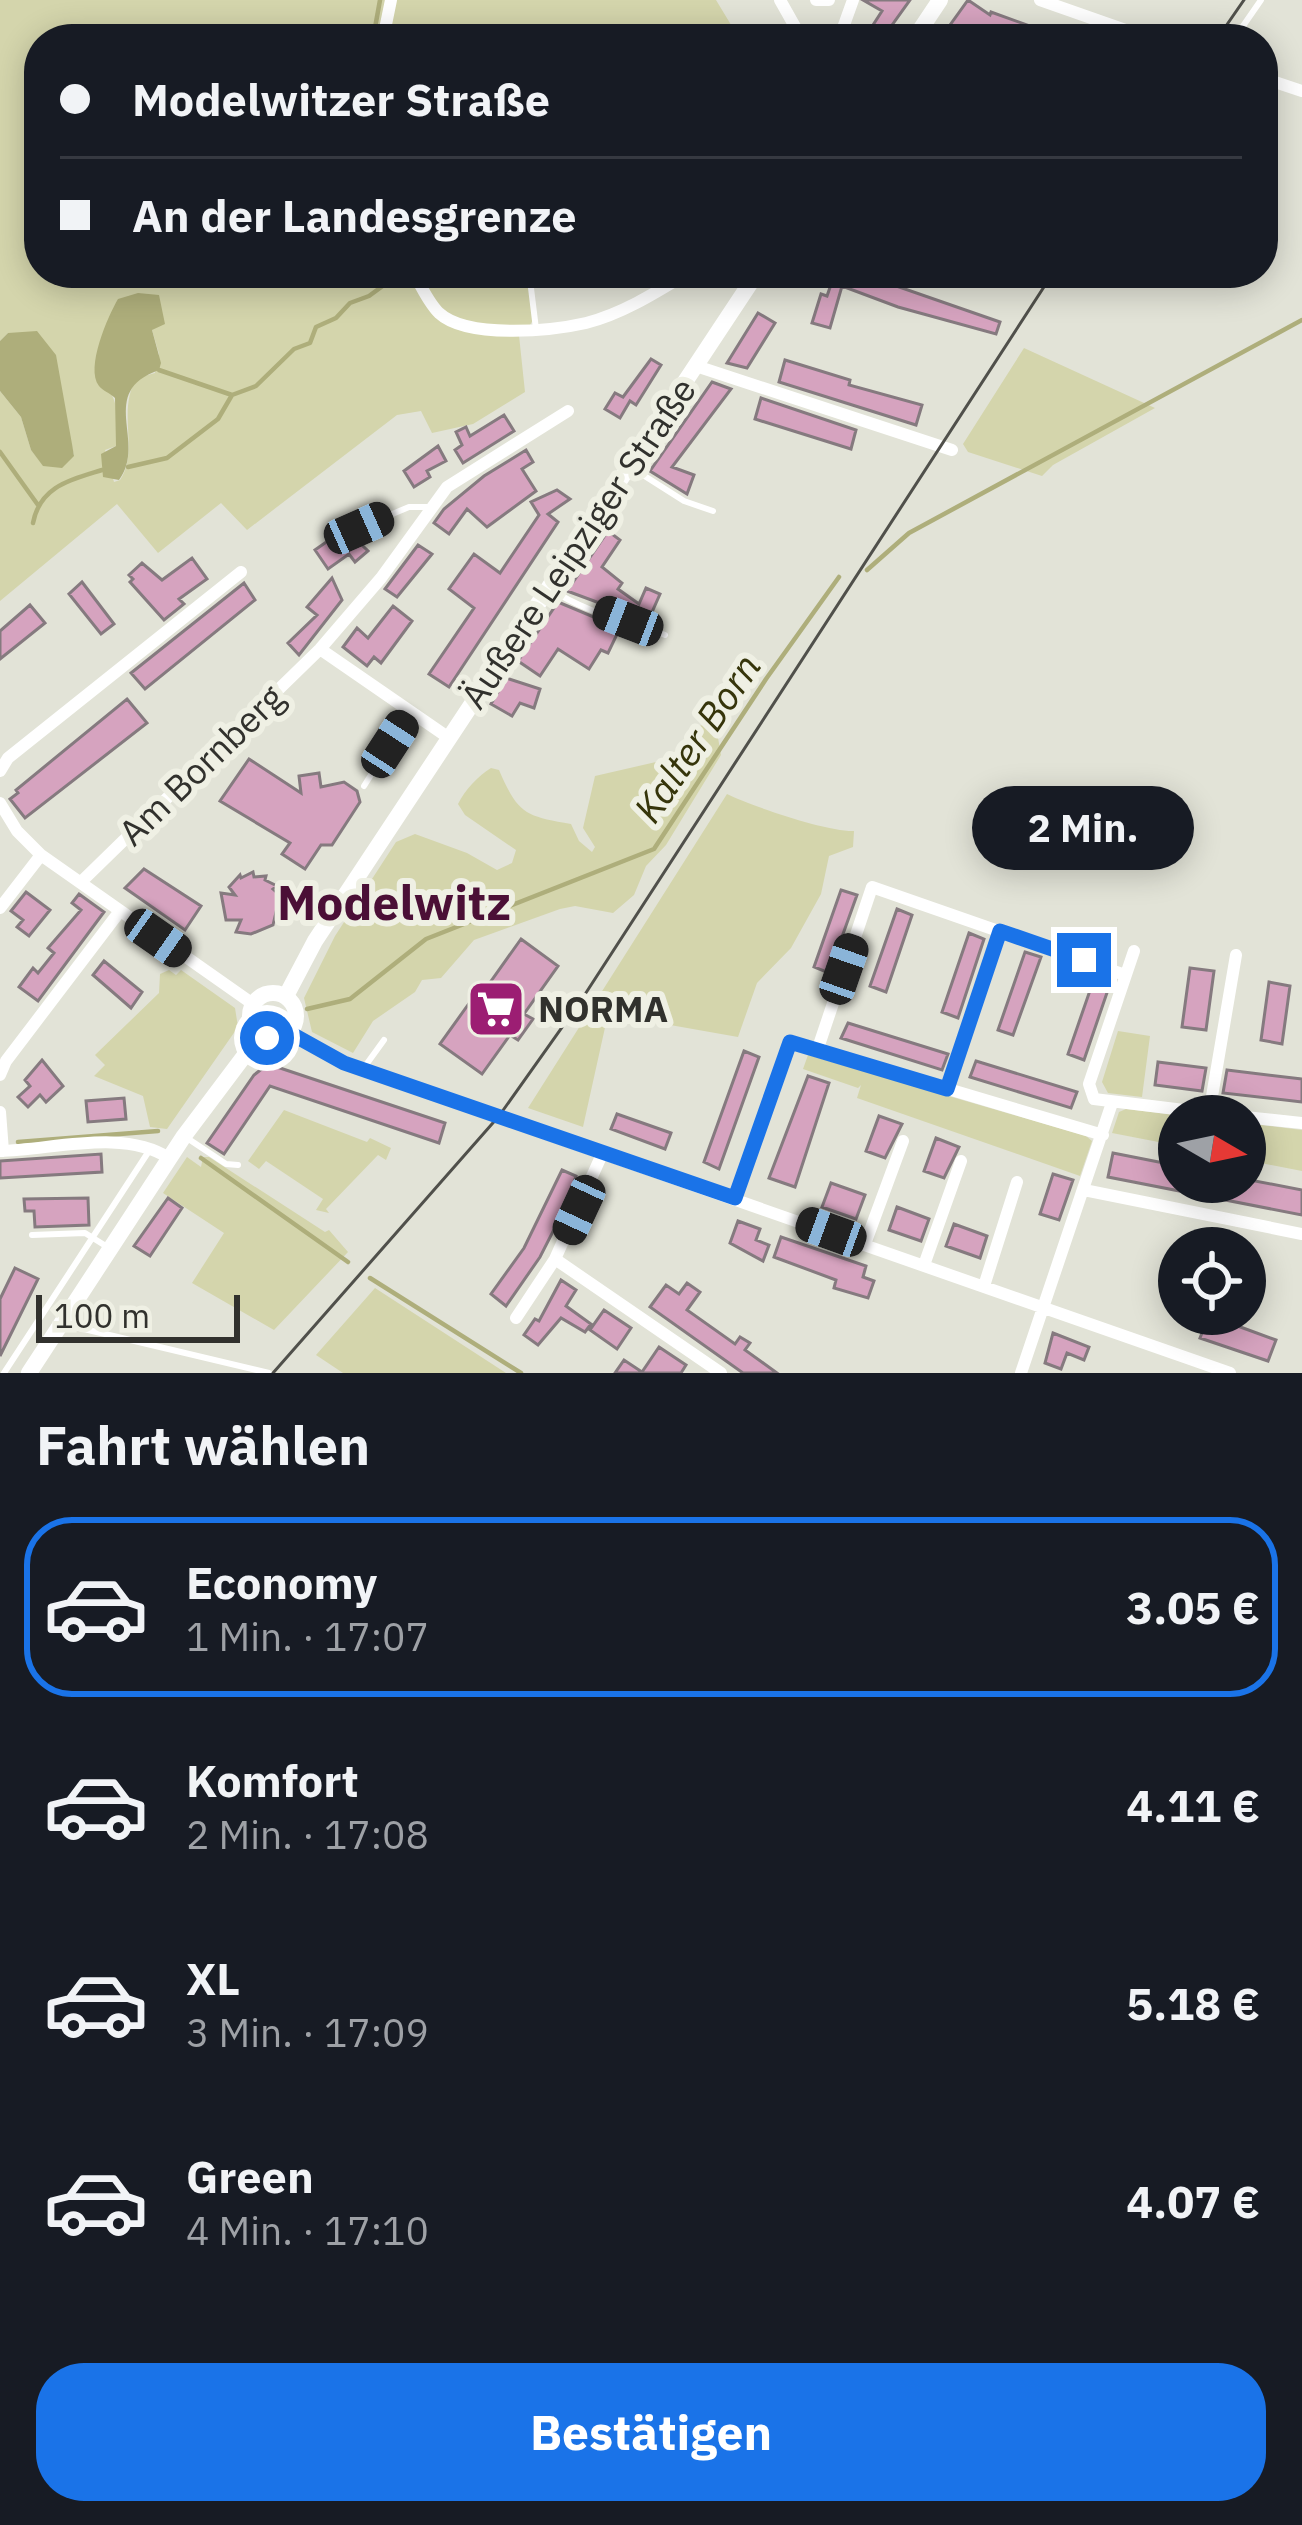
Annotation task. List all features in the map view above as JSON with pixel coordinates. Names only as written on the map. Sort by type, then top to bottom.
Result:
[{"type":"street","points":[[816,0],[829,0]]},
{"type":"street","points":[[1040,0],[1108,24]]},
{"type":"street","points":[[424,288],[441,315],[482,329],[589,322],[664,288]]},
{"type":"street","name":"Äußere Leipziger Straße","points":[[286,996],[315,941],[747,288]]},
{"type":"street","points":[[696,366],[952,450]]},
{"type":"street","name":"Am Bornberg","points":[[81,882],[320,649],[380,580],[447,487],[568,411]]},
{"type":"street","points":[[0,771],[8,758],[241,572]]},
{"type":"street","points":[[320,649],[449,737]]},
{"type":"street","points":[[0,803],[40,855],[253,1004]]},
{"type":"street","points":[[0,908],[40,855]]},
{"type":"street","points":[[817,1051],[872,887],[1125,975]]},
{"type":"street","points":[[0,1075],[119,911]]},
{"type":"street","points":[[947,1089],[1000,931]]},
{"type":"street","points":[[1134,951],[1089,1084],[1094,1099],[1158,1108]]},
{"type":"street","points":[[1212,1095],[1236,955]]},
{"type":"street","points":[[264,994],[286,996],[297,1014],[290,1033],[275,1039],[260,1035],[250,1018],[253,1004],[264,994]]},
{"type":"street","points":[[290,1033],[326,1056],[1230,1373]]},
{"type":"street","points":[[29,1373],[184,1136],[260,1035]]},
{"type":"street","points":[[735,1198],[790,1042],[1103,1135]]},
{"type":"street","points":[[1021,1373],[1112,1103]]},
{"type":"street","points":[[0,1112],[1,1151],[108,1144],[151,1148],[170,1158]]},
{"type":"street","points":[[1266,1119],[1302,1123]]},
{"type":"street","points":[[865,1244],[903,1141]]},
{"type":"street","points":[[516,1318],[555,1259],[603,1152]]},
{"type":"street","points":[[924,1265],[961,1162]]},
{"type":"street","points":[[985,1286],[1017,1181]]},
{"type":"street","points":[[1084,1190],[1302,1234]]},
{"type":"street","points":[[555,1259],[721,1373]]},
{"type":"lane","points":[[531,288],[536,328]]},
{"type":"lane","points":[[629,466],[684,501],[713,511]]},
{"type":"lane","points":[[348,523],[359,528],[409,507],[433,506]]},
{"type":"lane","points":[[548,587],[572,604],[665,635]]},
{"type":"lane","points":[[364,786],[411,712]]},
{"type":"lane","points":[[364,1069],[384,1040]]},
{"type":"lane","points":[[184,1136],[226,1164],[238,1165]]},
{"type":"lane","points":[[4,1373],[151,1148]]},
{"type":"lane","points":[[32,1235],[85,1234],[110,1248]]},
{"type":"lane","points":[[60,1323],[269,1373]]},
{"type":"shaded area","points":[[0,0],[716,0],[731,24],[24,24],[24,288],[529,288],[533,320],[518,326],[525,392],[473,424],[432,433],[421,411],[397,415],[247,530],[221,503],[158,553],[117,504],[0,601],[0,391],[21,417],[31,450],[44,466],[74,455],[65,421],[8,333],[0,341]],"holes":[[[158,295],[152,330],[159,354],[155,373],[137,378],[131,390],[126,469],[114,482],[105,450],[116,446],[118,433],[110,392]]]},
{"type":"shaded area","points":[[138,293],[159,295],[165,324],[152,330],[159,370],[140,379],[126,404],[129,450],[119,480],[103,477],[101,454],[116,446],[115,398],[95,378],[96,355],[118,299]]},
{"type":"shaded area","points":[[37,331],[56,355],[74,456],[62,468],[43,466],[31,450],[21,417],[0,391],[0,341],[8,333]]},
{"type":"shaded area","points":[[1024,348],[1155,408],[1053,465],[1042,476],[968,452],[963,444]]},
{"type":"shaded area","points":[[708,724],[717,732],[721,755],[666,845],[646,866],[634,895],[613,913],[575,906],[474,940],[441,978],[422,980],[415,992],[373,1021],[353,1053],[312,1032],[304,998],[335,936],[396,842],[415,834],[497,870],[512,863],[516,850],[465,815],[458,804],[486,771],[499,770],[525,810],[571,824],[579,841],[592,852],[595,847],[583,828],[595,776],[669,759],[694,727]]},
{"type":"shaded area","points":[[727,794],[790,817],[854,831],[853,847],[829,856],[821,894],[791,948],[757,983],[738,1037],[608,1014],[583,1127],[528,1108]]},
{"type":"shaded area","points":[[169,970],[176,975],[181,970],[235,1008],[238,1027],[167,1129],[150,1127],[143,1096],[94,1076],[105,1065],[95,1055],[159,993],[160,974]]},
{"type":"shaded area","points":[[1118,1031],[1150,1036],[1142,1097],[1108,1093],[1102,1082]]},
{"type":"shaded area","points":[[808,1055],[1086,1136],[1092,1141],[1080,1176],[857,1098],[861,1085],[858,1088],[803,1069]]},
{"type":"shaded area","points":[[284,1110],[391,1148],[386,1160],[378,1155],[326,1209],[329,1213],[316,1210],[323,1199],[266,1161],[259,1169],[248,1161]]},
{"type":"shaded area","points":[[1119,1112],[1158,1113],[1158,1142],[1112,1133]]},
{"type":"shaded area","points":[[1266,1126],[1302,1130],[1302,1171],[1266,1164]]},
{"type":"shaded area","points":[[187,1157],[201,1167],[203,1157],[209,1157],[325,1232],[329,1230],[348,1252],[274,1330],[192,1283],[224,1233],[163,1193]]},
{"type":"shaded area","points":[[375,1288],[506,1373],[343,1373],[316,1355]]},
{"type":"building","points":[[863,0],[910,0],[893,24],[874,24],[882,11]]},
{"type":"building","points":[[968,0],[990,15],[1024,24],[951,24]]},
{"type":"building","points":[[830,288],[841,288],[830,328],[812,323],[821,294],[827,296]]},
{"type":"building","points":[[847,288],[902,288],[1000,322],[996,334]]},
{"type":"building","points":[[758,313],[775,323],[747,368],[727,363]]},
{"type":"building","points":[[651,359],[661,365],[636,405],[630,401],[620,418],[605,409],[615,393],[623,397]]},
{"type":"building","points":[[785,360],[850,380],[849,385],[922,405],[916,425],[779,382]]},
{"type":"building","points":[[712,382],[731,389],[672,467],[694,475],[687,494],[650,471]]},
{"type":"building","points":[[761,398],[856,430],[851,449],[755,419]]},
{"type":"building","points":[[504,415],[514,431],[463,463],[455,450],[462,445],[456,432],[466,427],[470,436]]},
{"type":"building","points":[[438,446],[446,461],[427,471],[430,477],[414,487],[404,471]]},
{"type":"building","points":[[526,450],[533,462],[522,469],[536,491],[487,527],[467,509],[449,534],[434,523],[484,476]]},
{"type":"building","points":[[557,490],[570,499],[548,514],[558,522],[449,687],[429,674],[474,608],[449,589],[474,554],[500,573],[539,515],[531,502]]},
{"type":"building","points":[[340,524],[368,551],[355,562],[349,554],[328,569],[315,550],[335,536],[331,531]]},
{"type":"building","points":[[608,531],[620,540],[602,567],[622,583],[618,589],[639,604],[646,588],[660,594],[648,621],[567,591]]},
{"type":"building","points":[[418,545],[432,554],[397,597],[385,589]]},
{"type":"building","points":[[192,558],[207,579],[179,599],[184,604],[164,620],[129,575],[142,563],[162,580]]},
{"type":"building","points":[[332,578],[342,600],[299,655],[288,643],[317,615],[307,607]]},
{"type":"building","points":[[82,582],[114,624],[101,634],[69,594]]},
{"type":"building","points":[[244,583],[255,600],[145,689],[131,673]]},
{"type":"building","points":[[558,602],[620,628],[608,653],[601,650],[589,669],[558,649],[540,676],[518,661]]},
{"type":"building","points":[[30,605],[45,623],[0,659],[0,631]]},
{"type":"building","points":[[393,606],[412,621],[381,663],[374,657],[367,666],[343,647],[357,628],[368,638]]},
{"type":"building","points":[[506,678],[540,689],[534,708],[520,703],[512,716],[491,704]]},
{"type":"building","points":[[127,699],[147,723],[25,818],[10,799],[16,790]]},
{"type":"building","points":[[249,759],[301,793],[299,776],[319,773],[321,787],[344,782],[357,791],[360,802],[332,845],[321,845],[305,869],[282,854],[290,843],[220,801]]},
{"type":"building","points":[[144,869],[201,906],[185,930],[125,888]]},
{"type":"building","points":[[253,872],[254,877],[266,876],[265,880],[277,886],[273,889],[280,895],[273,925],[251,934],[236,932],[241,920],[226,920],[221,893],[235,895],[229,887],[240,875]]},
{"type":"building","points":[[841,890],[857,895],[829,973],[814,967]]},
{"type":"building","points":[[26,892],[50,910],[29,936],[17,927],[23,920],[11,911]]},
{"type":"building","points":[[79,894],[104,912],[38,1001],[19,987],[33,968],[38,973],[54,953],[48,948],[81,910],[72,903]]},
{"type":"building","points":[[897,909],[912,915],[886,992],[870,986]]},
{"type":"building","points":[[969,933],[984,939],[958,1018],[942,1012]]},
{"type":"building","name":"NORMA","points":[[521,939],[558,966],[524,1014],[533,1019],[518,1040],[510,1035],[482,1074],[440,1044]]},
{"type":"building","points":[[1025,952],[1041,957],[1013,1035],[998,1030]]},
{"type":"building","points":[[104,961],[142,992],[131,1008],[93,975]]},
{"type":"building","points":[[1190,968],[1214,971],[1206,1030],[1182,1027]]},
{"type":"building","points":[[1095,976],[1111,981],[1084,1060],[1068,1054]]},
{"type":"building","points":[[1269,982],[1290,986],[1282,1044],[1261,1040]]},
{"type":"building","points":[[848,1023],[948,1054],[942,1070],[841,1038]]},
{"type":"building","points":[[744,1051],[759,1057],[719,1169],[704,1162]]},
{"type":"building","points":[[42,1060],[63,1086],[46,1102],[40,1095],[28,1107],[18,1097],[30,1086],[25,1080]]},
{"type":"building","points":[[976,1061],[1077,1092],[1071,1108],[970,1077]]},
{"type":"building","points":[[1158,1062],[1206,1068],[1202,1091],[1155,1085]]},
{"type":"building","points":[[268,1064],[445,1123],[439,1143],[270,1086],[224,1154],[207,1143],[254,1075]]},
{"type":"building","points":[[1227,1070],[1302,1079],[1302,1102],[1223,1093]]},
{"type":"building","points":[[808,1076],[829,1083],[795,1187],[769,1178]]},
{"type":"building","points":[[124,1098],[126,1119],[88,1122],[86,1101]]},
{"type":"building","points":[[617,1114],[671,1133],[665,1149],[611,1129]]},
{"type":"building","points":[[879,1116],[902,1124],[885,1158],[866,1151]]},
{"type":"building","points":[[936,1138],[959,1147],[944,1178],[924,1171]]},
{"type":"building","points":[[1113,1153],[1158,1162],[1158,1187],[1108,1177]]},
{"type":"building","points":[[101,1154],[102,1172],[0,1178],[0,1161]]},
{"type":"building","points":[[562,1170],[576,1176],[566,1206],[540,1257],[506,1306],[491,1294],[524,1248]]},
{"type":"building","points":[[1053,1174],[1073,1180],[1059,1220],[1040,1214]]},
{"type":"building","points":[[831,1183],[865,1195],[856,1219],[822,1207]]},
{"type":"building","points":[[1266,1183],[1302,1190],[1302,1215],[1241,1203],[1266,1203]]},
{"type":"building","points":[[88,1198],[89,1225],[35,1227],[34,1211],[25,1211],[24,1199]]},
{"type":"building","points":[[168,1198],[182,1208],[150,1256],[134,1246]]},
{"type":"building","points":[[897,1207],[929,1219],[921,1241],[889,1230]]},
{"type":"building","points":[[738,1221],[760,1229],[756,1240],[769,1245],[763,1261],[730,1243]]},
{"type":"building","points":[[954,1224],[987,1236],[980,1258],[946,1246]]},
{"type":"building","points":[[781,1237],[866,1266],[863,1277],[874,1281],[868,1298],[834,1288],[836,1280],[774,1257]]},
{"type":"building","points":[[15,1268],[38,1279],[0,1356],[0,1299]]},
{"type":"building","points":[[561,1280],[576,1290],[566,1306],[591,1324],[585,1332],[561,1318],[538,1345],[524,1335],[535,1319],[539,1321]]},
{"type":"building","points":[[687,1283],[700,1292],[687,1310],[735,1344],[740,1337],[750,1343],[745,1350],[777,1373],[743,1373],[650,1307],[666,1285],[679,1294]]},
{"type":"building","points":[[604,1310],[631,1328],[617,1349],[590,1330]]},
{"type":"building","points":[[1053,1333],[1089,1347],[1084,1360],[1067,1353],[1061,1369],[1045,1363]]},
{"type":"building","points":[[1262,1335],[1276,1340],[1268,1361],[1200,1338]]},
{"type":"building","points":[[659,1347],[686,1365],[681,1373],[615,1373],[624,1360],[642,1372]]},
{"type":"waterway","points":[[376,24],[380,0]]},
{"type":"waterway","points":[[128,467],[167,458],[218,419],[232,395],[256,386],[294,349],[310,343],[316,327],[380,288]]},
{"type":"waterway","name":"Kalter Born","points":[[867,570],[909,533],[1302,320]]},
{"type":"waterway","points":[[159,370],[232,395]]},
{"type":"waterway","points":[[0,452],[38,505]]},
{"type":"waterway","points":[[33,523],[49,493],[102,470]]},
{"type":"waterway","name":"Kalter Born","points":[[307,1009],[350,999],[426,939],[654,849],[839,577]]},
{"type":"waterway","points":[[18,1142],[158,1131]]},
{"type":"waterway","points":[[201,1158],[348,1262]]},
{"type":"waterway","points":[[370,1278],[521,1373]]},
{"type":"tram line","points":[[1227,24],[1244,0]]},
{"type":"tram line","points":[[273,1373],[499,1116],[580,1002],[1043,288]]},
{"type":"place","name":"NORMA","points":[[496,1009]]},
{"type":"district","name":"Modelwitz","points":[[394,903]]},
{"type":"route","points":[[267,1038],[290,1033],[344,1063],[735,1198],[790,1042],[947,1089],[1000,931],[1084,960]]}]
